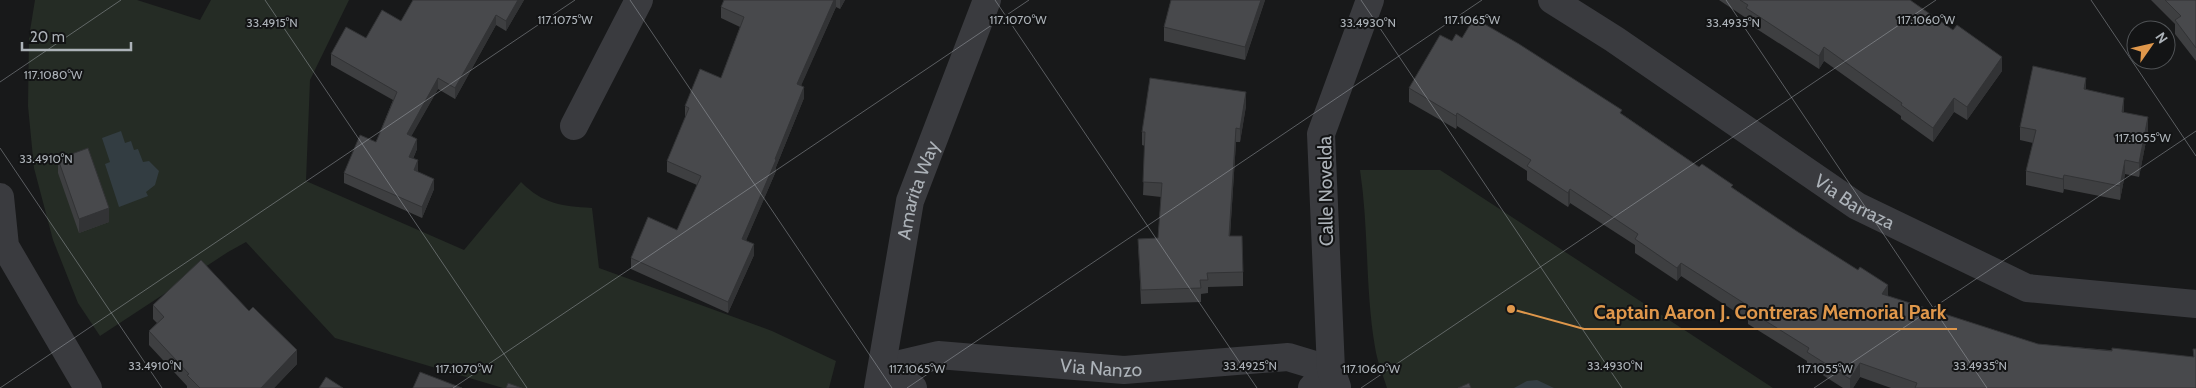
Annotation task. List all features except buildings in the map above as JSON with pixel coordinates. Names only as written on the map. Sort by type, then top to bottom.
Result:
[{"type":"street","points":[[574,126],[639,0]]},
{"type":"street","name":"Amarita Way","points":[[881,378],[910,201],[986,0]]},
{"type":"street","name":"Calle Novelda","points":[[1327,382],[1321,134],[1370,0]]},
{"type":"street","name":"Via Barraza","points":[[1552,0],[1614,39],[1857,206],[2027,288],[2196,304]]},
{"type":"street","points":[[0,197],[6,246],[88,388]]},
{"type":"street","name":"Via Nanzo","points":[[881,378],[938,355],[1124,370],[1288,357],[1327,382]]},
{"type":"street","points":[[881,378],[913,388]]},
{"type":"shaded area","points":[[35,0],[137,0],[200,20],[211,0],[349,0],[310,80],[306,181],[464,250],[521,182],[537,195],[553,202],[562,205],[592,208],[599,268],[772,331],[836,361],[829,388],[503,388],[335,338],[246,242],[100,336],[78,303],[53,240],[34,168],[28,106],[29,37]]},
{"type":"shaded area","points":[[121,131],[125,143],[131,141],[134,150],[138,149],[143,162],[149,161],[159,171],[155,185],[146,192],[148,196],[119,207],[105,164],[110,162],[102,138]]},
{"type":"shaded area","points":[[1360,170],[1440,170],[1773,388],[1387,388],[1377,357],[1372,325],[1365,214]]},
{"type":"shaded area","points":[[1537,380],[1554,388],[1514,388],[1527,381]]},
{"type":"place","name":"Captain Aaron J. Contreras Memorial Park","points":[[1511,309]]}]
